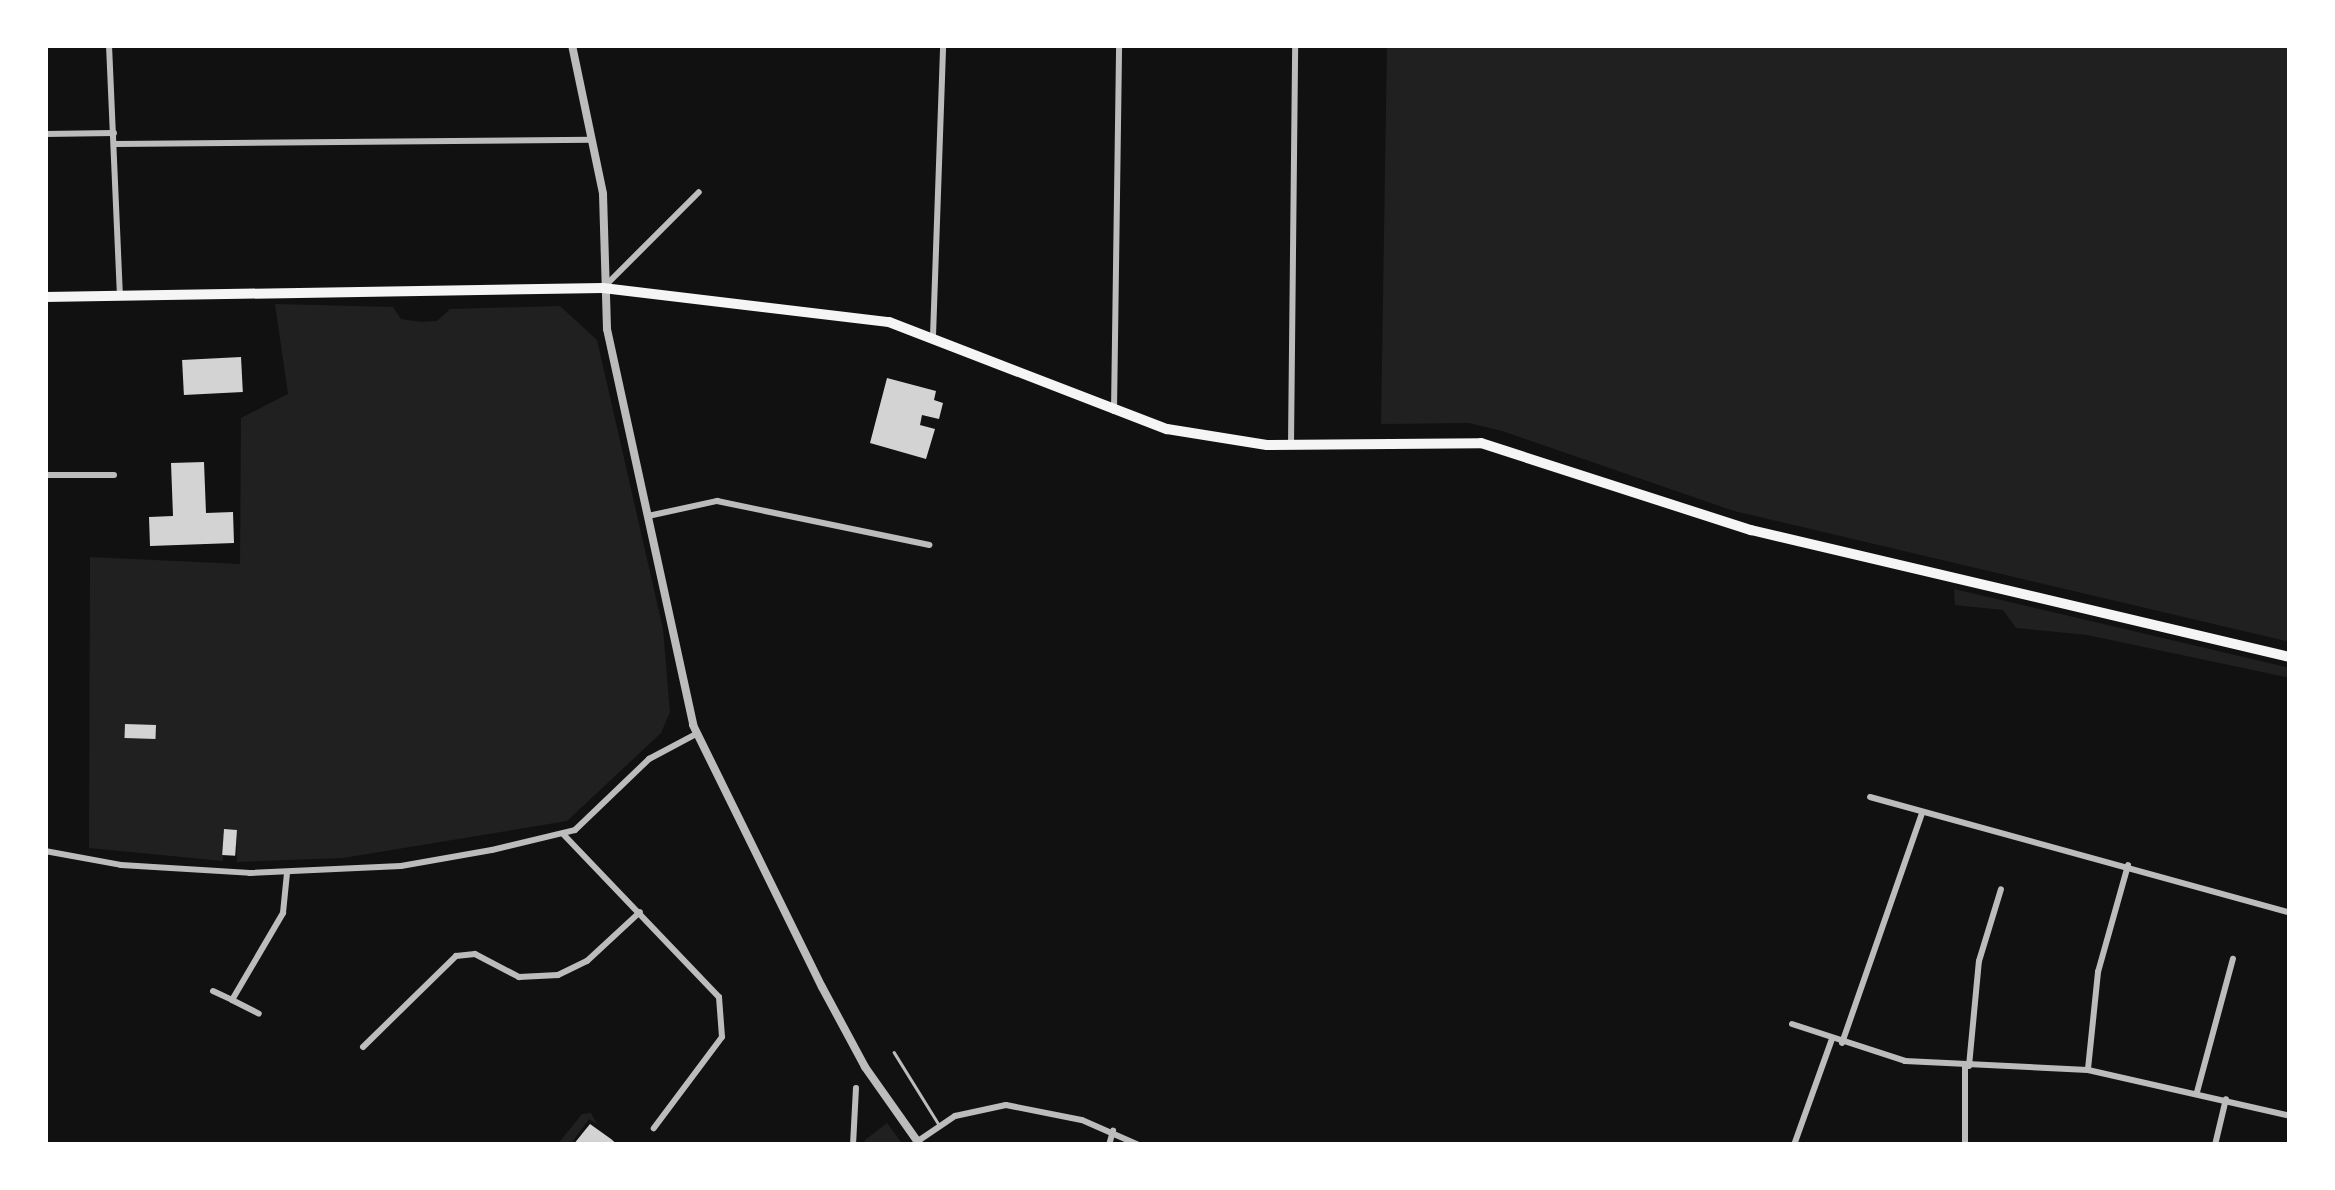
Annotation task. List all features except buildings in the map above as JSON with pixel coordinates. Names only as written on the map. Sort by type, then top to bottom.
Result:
[{"type":"main road","points":[[45,297],[603,288],[889,322],[933,336],[1114,413],[1213,439],[1291,445],[1481,442],[1751,530],[2290,657]]},
{"type":"street","points":[[109,45],[120,294]]},
{"type":"street","points":[[572,45],[603,194],[603,288],[616,379],[696,734],[858,1054],[919,1143],[939,1124],[1006,1105],[1113,1131],[1138,1145]]},
{"type":"street","points":[[933,336],[942,45]]},
{"type":"street","points":[[1114,413],[1119,45]]},
{"type":"street","points":[[1291,445],[1295,45]]},
{"type":"street","points":[[45,134],[114,133]]},
{"type":"street","points":[[115,144],[592,140]]},
{"type":"street","points":[[603,288],[699,192]]},
{"type":"street","points":[[45,475],[114,475]]},
{"type":"street","points":[[648,516],[717,501],[930,545]]},
{"type":"street","points":[[45,851],[161,869],[287,872],[401,866],[564,835],[649,759],[696,734]]},
{"type":"street","points":[[1870,798],[2128,865],[2290,913]]},
{"type":"street","points":[[1842,1042],[1922,813]]},
{"type":"street","points":[[564,835],[719,997],[724,1021],[722,1037],[654,1128]]},
{"type":"street","points":[[2088,1070],[2098,972],[2128,865]]},
{"type":"street","points":[[232,1000],[283,913],[287,872]]},
{"type":"street","points":[[1965,1145],[1967,1066],[1979,961],[2000,889]]},
{"type":"street","points":[[362,1047],[456,956],[474,954],[518,977],[558,975],[587,961],[640,912]]},
{"type":"street","points":[[2197,1092],[2232,959]]},
{"type":"street","points":[[213,991],[259,1014]]},
{"type":"street","points":[[1792,1024],[1905,1061],[2088,1070],[2290,1116]]},
{"type":"street","points":[[1794,1145],[1832,1039]]},
{"type":"street","points":[[853,1145],[856,1088]]},
{"type":"street","points":[[2215,1145],[2226,1099]]},
{"type":"street","points":[[1108,1145],[1113,1131]]},
{"type":"lane","points":[[894,1052],[939,1124]]},
{"type":"shaded area","points":[[1387,45],[2290,45],[2290,642],[1734,511],[1469,423],[1381,424]]},
{"type":"shaded area","points":[[275,304],[393,307],[401,319],[421,322],[437,321],[450,309],[560,306],[597,340],[663,629],[670,712],[661,733],[567,821],[343,858],[237,862],[236,830],[224,830],[223,861],[89,848],[90,557],[240,564],[241,418],[288,394]]},
{"type":"shaded area","points":[[1954,589],[2290,668],[2290,678],[2087,635],[2016,628],[2003,610],[1955,605]]},
{"type":"shaded area","points":[[591,1113],[597,1124],[589,1119],[570,1145],[557,1145],[582,1114]]},
{"type":"shaded area","points":[[887,1123],[903,1145],[864,1145],[865,1140]]}]
